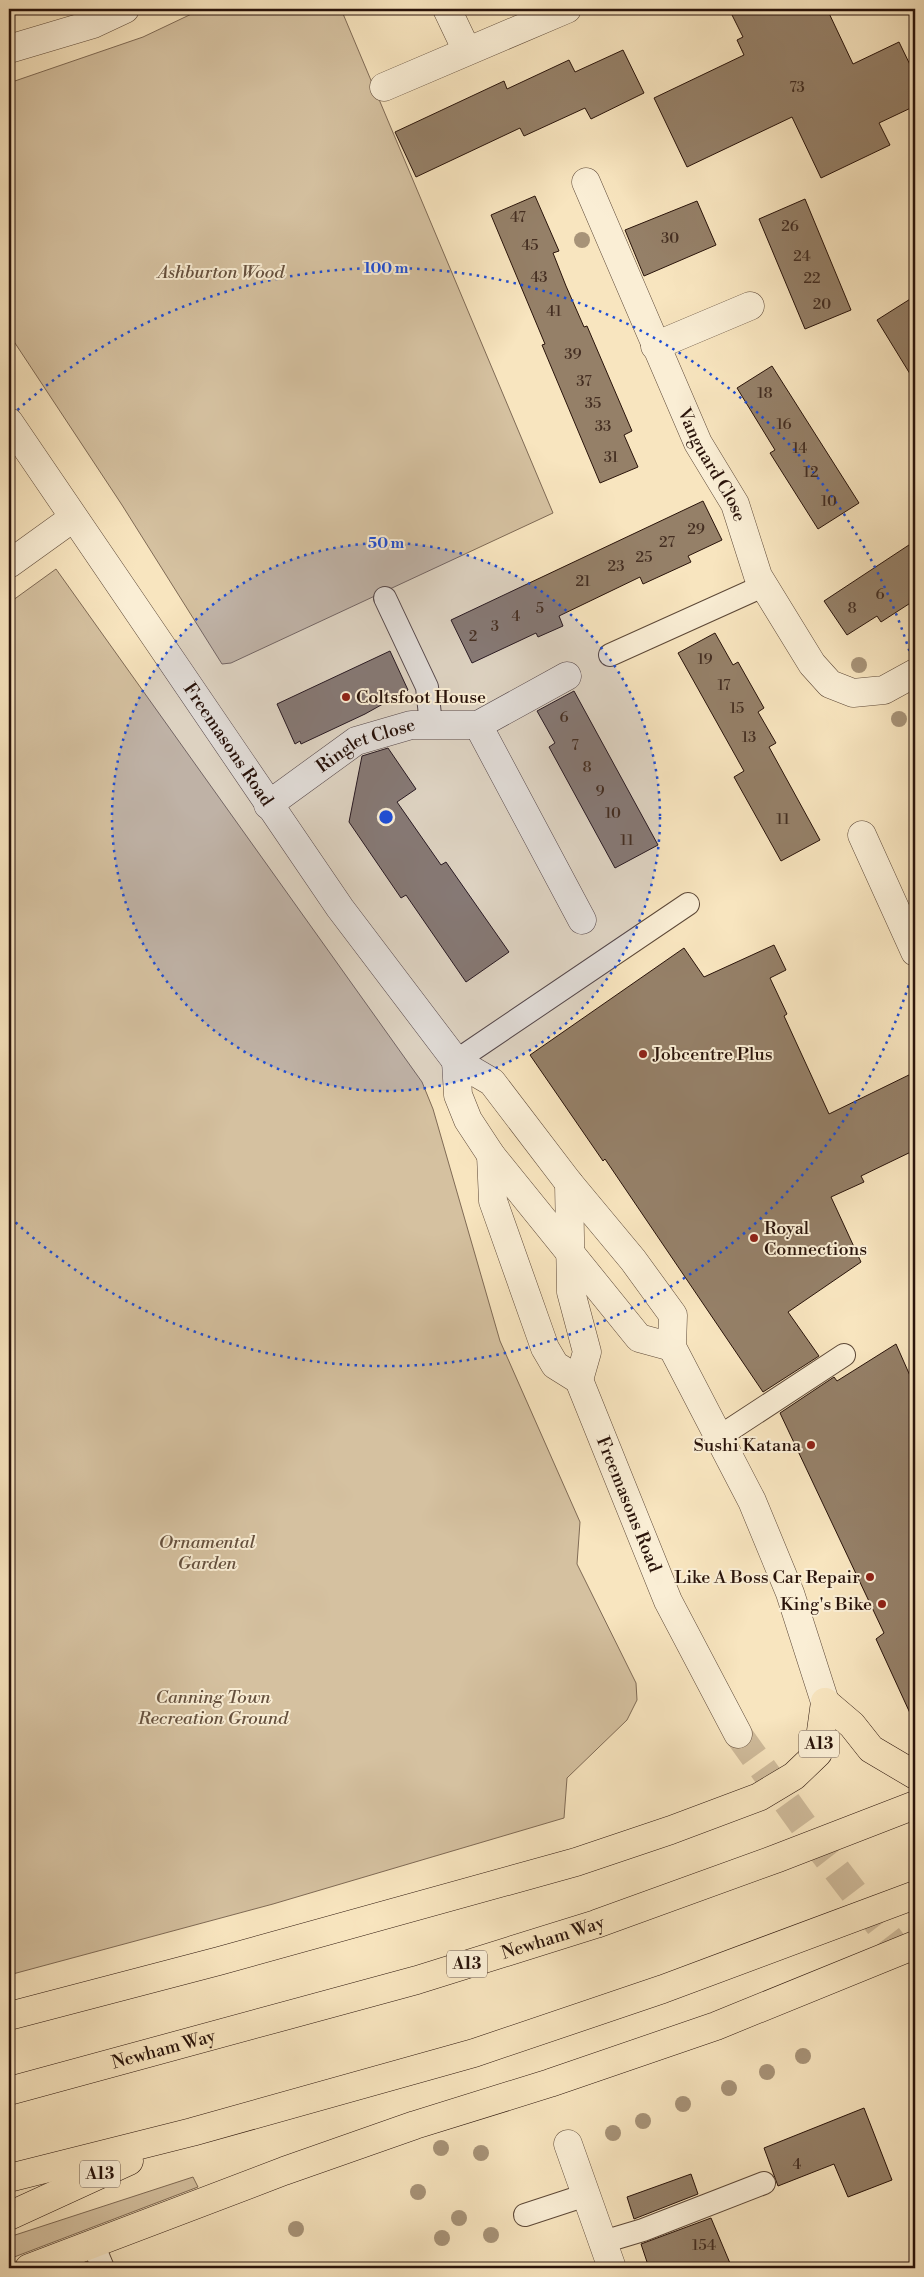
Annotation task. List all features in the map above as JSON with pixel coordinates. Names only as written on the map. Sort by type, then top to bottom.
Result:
[{"type":"highway","points":[[825,1702],[852,1726],[871,1749],[915,1775]]},
{"type":"highway","name":"A13","points":[[9,2016],[219,1961],[576,1862],[759,1798],[794,1776],[818,1753],[825,1702]]},
{"type":"highway","name":"Newham Way","points":[[9,2091],[417,1980],[586,1927],[778,1858],[915,1805]]},
{"type":"highway","name":"A13","points":[[9,2178],[192,2132],[474,2053],[663,1989],[915,1895]]},
{"type":"highway","points":[[30,2268],[98,2256],[284,2171],[415,2125],[550,2083],[716,2026],[915,1945]]},
{"type":"highway","name":"A13","points":[[9,2216],[192,2132]]},
{"type":"street","points":[[9,49],[93,24],[125,9]]},
{"type":"street","points":[[447,9],[467,51]]},
{"type":"street","points":[[384,87],[567,9]]},
{"type":"street","name":"Vanguard Close","points":[[586,182],[698,443],[735,504],[763,586],[812,664],[830,684],[853,693],[884,690],[915,673]]},
{"type":"street","points":[[655,346],[750,306]]},
{"type":"street","name":"Freemasons Road","points":[[9,422],[268,805],[340,908],[456,1061],[492,1082],[569,1183],[634,1260],[659,1298],[673,1315],[672,1347],[752,1501],[790,1593],[825,1702]]},
{"type":"street","points":[[9,564],[73,518]]},
{"type":"street","name":"Ringlet Close","points":[[268,805],[356,741],[411,725],[478,724],[567,676]]},
{"type":"street","points":[[478,724],[582,920]]},
{"type":"street","points":[[862,835],[915,952]]},
{"type":"street","points":[[456,1061],[458,1096],[468,1120],[491,1155],[639,1338],[672,1347]]},
{"type":"street","points":[[491,1155],[493,1201],[538,1331],[555,1365],[579,1380],[588,1352],[571,1292],[569,1183]]},
{"type":"street","name":"Freemasons Road","points":[[579,1380],[668,1601],[738,1734]]},
{"type":"street","points":[[568,2144],[612,2268]]},
{"type":"lane","points":[[610,656],[763,586]]},
{"type":"lane","points":[[386,598],[427,687],[431,725]]},
{"type":"lane","points":[[456,1061],[688,904]]},
{"type":"lane","points":[[719,1437],[844,1355]]},
{"type":"lane","points":[[603,2242],[643,2230],[764,2183]]},
{"type":"lane","points":[[525,2215],[586,2195]]},
{"type":"green space","name":"Ashburton Wood","points":[[202,9],[341,9],[553,513],[231,663],[222,664],[122,505],[9,334],[9,83],[143,37]]},
{"type":"green space","name":"Canning Town Recreation Ground","points":[[56,569],[422,1082],[433,1109],[500,1341],[580,1522],[577,1564],[636,1683],[637,1700],[627,1720],[567,1778],[564,1818],[273,1904],[9,1975],[9,603]]},
{"type":"green space","points":[[193,2177],[198,2187],[9,2259],[9,2237]]},
{"type":"building","points":[[729,9],[827,9],[853,64],[899,42],[915,75],[915,106],[879,123],[890,145],[821,178],[792,117],[687,167],[654,98],[744,55],[737,40],[743,37]]},
{"type":"building","points":[[623,50],[644,93],[591,119],[585,108],[524,136],[520,128],[416,177],[395,132],[504,81],[507,89],[569,60],[575,72]]},
{"type":"building","points":[[535,196],[559,251],[553,253],[566,286],[584,327],[587,326],[632,431],[624,435],[638,467],[600,483],[542,345],[545,344],[491,215]]},
{"type":"building","points":[[805,199],[851,310],[805,329],[759,219]]},
{"type":"building","points":[[697,201],[716,245],[644,276],[625,230]]},
{"type":"building","points":[[915,296],[915,382],[877,320]]},
{"type":"building","points":[[772,366],[859,503],[818,529],[770,453],[775,450],[737,388]]},
{"type":"building","points":[[703,501],[722,540],[688,556],[691,562],[643,584],[640,577],[559,616],[563,626],[538,637],[536,633],[472,663],[451,620]]},
{"type":"building","points":[[915,541],[915,600],[881,622],[877,616],[847,635],[824,601]]},
{"type":"building","points":[[715,633],[733,665],[738,662],[764,708],[758,712],[776,743],[769,747],[820,840],[781,861],[734,777],[744,771],[678,653]]},
{"type":"building","name":"Coltsfoot House","points":[[390,651],[408,690],[365,714],[301,744],[300,741],[295,744],[277,704]]},
{"type":"building","points":[[574,691],[658,845],[615,868],[549,747],[555,743],[537,711]]},
{"type":"building","points":[[388,748],[416,789],[397,802],[441,865],[446,862],[509,952],[466,982],[406,895],[401,898],[349,822],[362,756]]},
{"type":"building","points":[[774,945],[786,970],[770,978],[787,1014],[784,1016],[829,1114],[915,1072],[915,1150],[861,1176],[864,1182],[831,1197],[861,1262],[788,1312],[819,1356],[763,1392],[605,1159],[603,1161],[530,1055],[684,948],[704,977]]},
{"type":"building","points":[[896,1344],[915,1387],[915,1724],[876,1639],[884,1633],[780,1413],[834,1377],[837,1381]]},
{"type":"building","points":[[864,2108],[892,2180],[848,2197],[834,2164],[778,2186],[764,2148]]},
{"type":"building","points":[[691,2174],[698,2194],[634,2219],[627,2197]]},
{"type":"building","points":[[711,2218],[732,2268],[649,2268],[641,2244]]},
{"type":"tunnel","points":[[738,1734],[822,1851],[912,1968],[915,1968]]},
{"type":"place","name":"Coltsfoot House","points":[[346,697]]},
{"type":"place","name":"Jobcentre Plus","points":[[643,1054]]},
{"type":"place","name":"Royal Connections","points":[[754,1238]]},
{"type":"place","name":"Sushi Katana","points":[[811,1445]]},
{"type":"place","name":"Like A Boss Car Repair","points":[[870,1577]]},
{"type":"place","name":"King's Bike","points":[[882,1604]]},
{"type":"park label","name":"Ornamental Garden","points":[[207,1552]]}]
